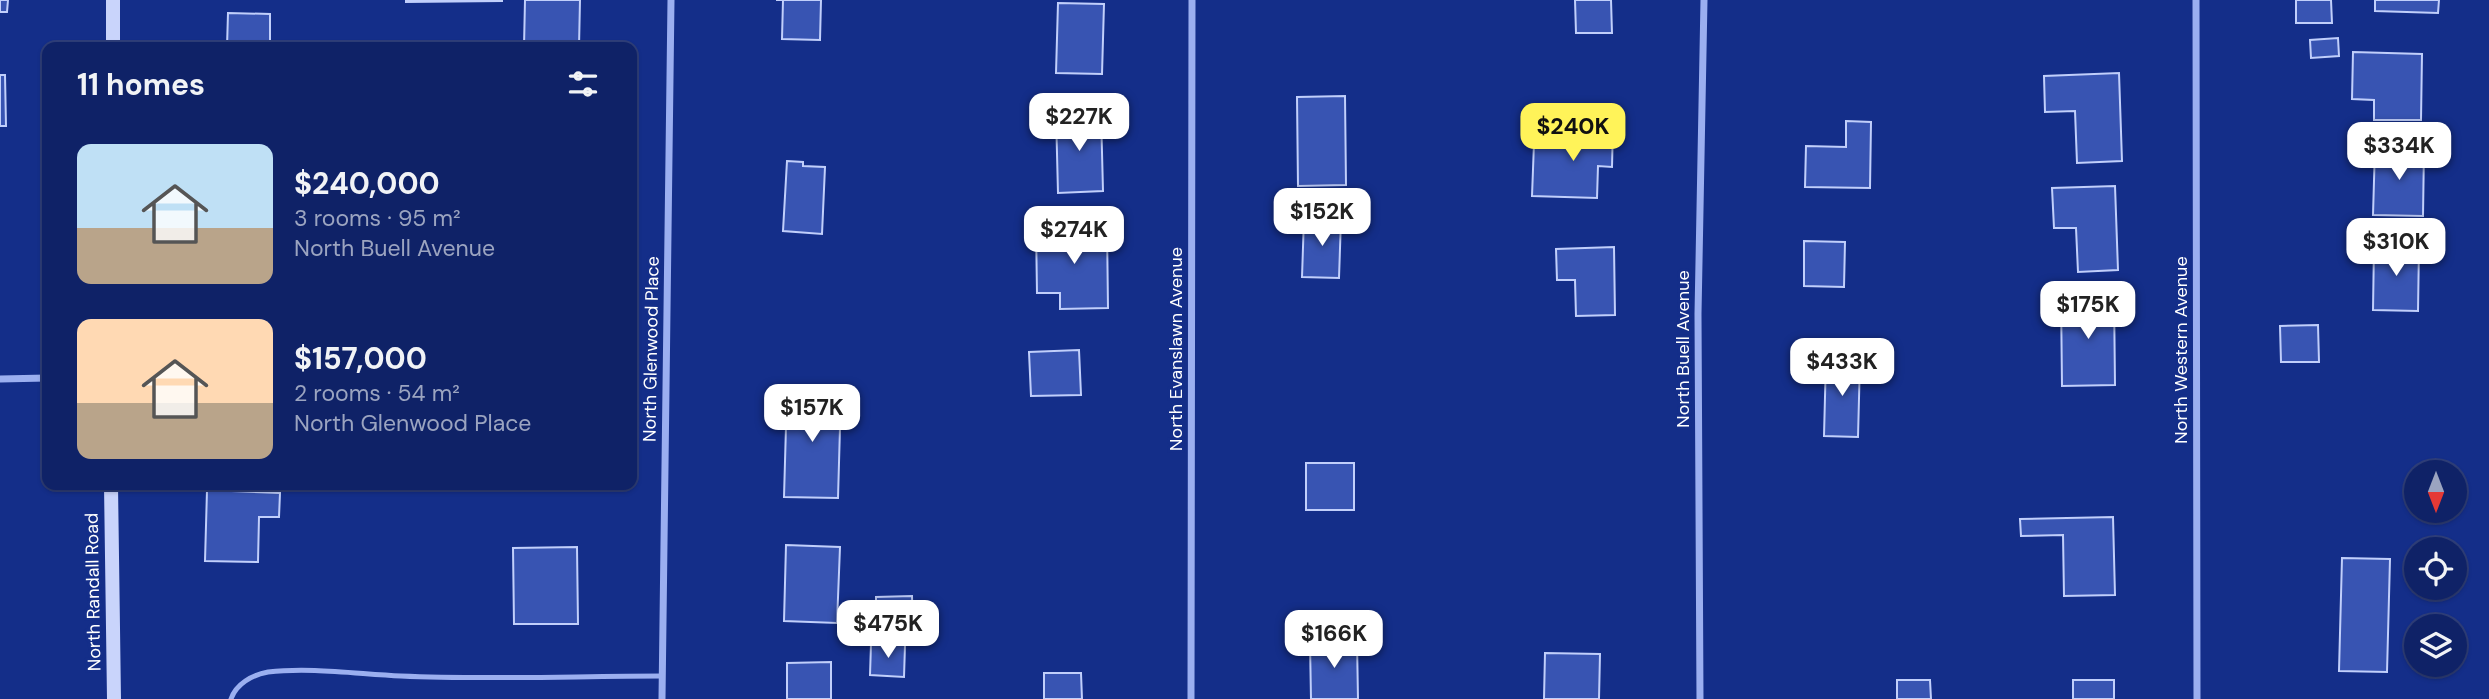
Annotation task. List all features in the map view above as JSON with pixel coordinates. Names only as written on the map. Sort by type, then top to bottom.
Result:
[{"type":"main road","points":[[113,0],[113,42]]},
{"type":"main road","name":"North Randall Road","points":[[111,490],[114,699]]},
{"type":"street","name":"North Glenwood Place","points":[[662,699],[671,0]]},
{"type":"street","name":"North Evanslawn Avenue","points":[[1191,699],[1192,0]]},
{"type":"street","name":"North Buell Avenue","points":[[1700,699],[1698,314],[1704,0]]},
{"type":"street","name":"North Western Avenue","points":[[2196,0],[2197,699]]},
{"type":"street","points":[[0,379],[42,378]]},
{"type":"lane","points":[[231,699],[245,680],[266,673],[354,671],[400,676],[460,677],[662,676]]},
{"type":"building","points":[[0,0],[8,0],[7,12],[0,12]]},
{"type":"building","points":[[502,0],[502,1],[406,2]]},
{"type":"building","points":[[525,0],[580,0],[579,42],[524,42]]},
{"type":"building","points":[[783,0],[821,0],[820,40],[782,39]]},
{"type":"building","points":[[1575,0],[1611,0],[1612,33],[1576,33]]},
{"type":"building","points":[[2296,0],[2331,0],[2332,23],[2296,23]]},
{"type":"building","points":[[2375,0],[2439,0],[2438,13],[2375,11]]},
{"type":"building","points":[[1058,3],[1104,4],[1102,74],[1056,73]]},
{"type":"building","points":[[228,13],[270,14],[270,42],[227,42]]},
{"type":"building","points":[[2338,38],[2339,56],[2311,58],[2310,40]]},
{"type":"building","points":[[2353,52],[2422,54],[2421,120],[2374,120],[2374,100],[2352,99]]},
{"type":"building","points":[[2119,73],[2122,161],[2077,163],[2075,111],[2045,112],[2044,76]]},
{"type":"building","points":[[0,75],[5,75],[6,126],[0,126]]},
{"type":"building","points":[[1345,96],[1346,185],[1298,186],[1297,97]]},
{"type":"building","points":[[1101,113],[1103,191],[1058,193],[1056,114]]},
{"type":"building","points":[[1846,121],[1871,122],[1870,188],[1805,187],[1806,146],[1846,147]]},
{"type":"building","points":[[1578,123],[1613,124],[1612,167],[1598,166],[1597,198],[1532,196],[1534,143],[1578,144]]},
{"type":"building","points":[[2375,147],[2424,148],[2423,216],[2373,215]]},
{"type":"building","points":[[787,161],[803,162],[803,166],[825,167],[822,234],[783,231]]},
{"type":"building","points":[[2115,186],[2118,270],[2078,272],[2076,228],[2054,228],[2052,188]]},
{"type":"building","points":[[1304,218],[1341,219],[1339,278],[1302,277]]},
{"type":"building","points":[[1036,227],[1107,227],[1108,308],[1060,309],[1060,293],[1037,293]]},
{"type":"building","points":[[1804,241],[1845,242],[1844,287],[1804,286]]},
{"type":"building","points":[[2374,245],[2419,246],[2418,311],[2373,310]]},
{"type":"building","points":[[1614,247],[1615,315],[1576,316],[1575,280],[1557,280],[1556,249]]},
{"type":"building","points":[[2114,295],[2115,385],[2062,386],[2061,296]]},
{"type":"building","points":[[2318,325],[2319,362],[2281,362],[2280,326]]},
{"type":"building","points":[[1079,350],[1081,395],[1031,396],[1029,352]]},
{"type":"building","points":[[1826,358],[1860,360],[1858,437],[1824,436]]},
{"type":"building","points":[[787,391],[841,392],[838,498],[784,497]]},
{"type":"building","points":[[1306,463],[1354,463],[1354,510],[1306,510]]},
{"type":"building","points":[[207,490],[280,493],[279,517],[259,517],[258,562],[205,561]]},
{"type":"building","points":[[2113,517],[2115,595],[2064,596],[2063,535],[2021,536],[2020,519]]},
{"type":"building","points":[[786,545],[840,547],[837,623],[784,621]]},
{"type":"building","points":[[577,547],[578,624],[514,624],[513,548]]},
{"type":"building","points":[[2342,558],[2390,559],[2387,672],[2339,671]]},
{"type":"building","points":[[912,596],[913,631],[876,632],[876,597]]},
{"type":"building","points":[[1357,641],[1358,699],[1311,699],[1310,643]]},
{"type":"building","points":[[871,644],[905,645],[904,677],[870,675]]},
{"type":"building","points":[[1545,653],[1600,654],[1599,699],[1544,699]]},
{"type":"building","points":[[831,662],[831,699],[787,699],[787,663]]},
{"type":"building","points":[[1044,673],[1081,673],[1082,699],[1044,699]]},
{"type":"building","points":[[1897,680],[1930,680],[1931,699],[1897,699]]},
{"type":"building","points":[[2073,680],[2114,680],[2114,699],[2073,699]]}]
